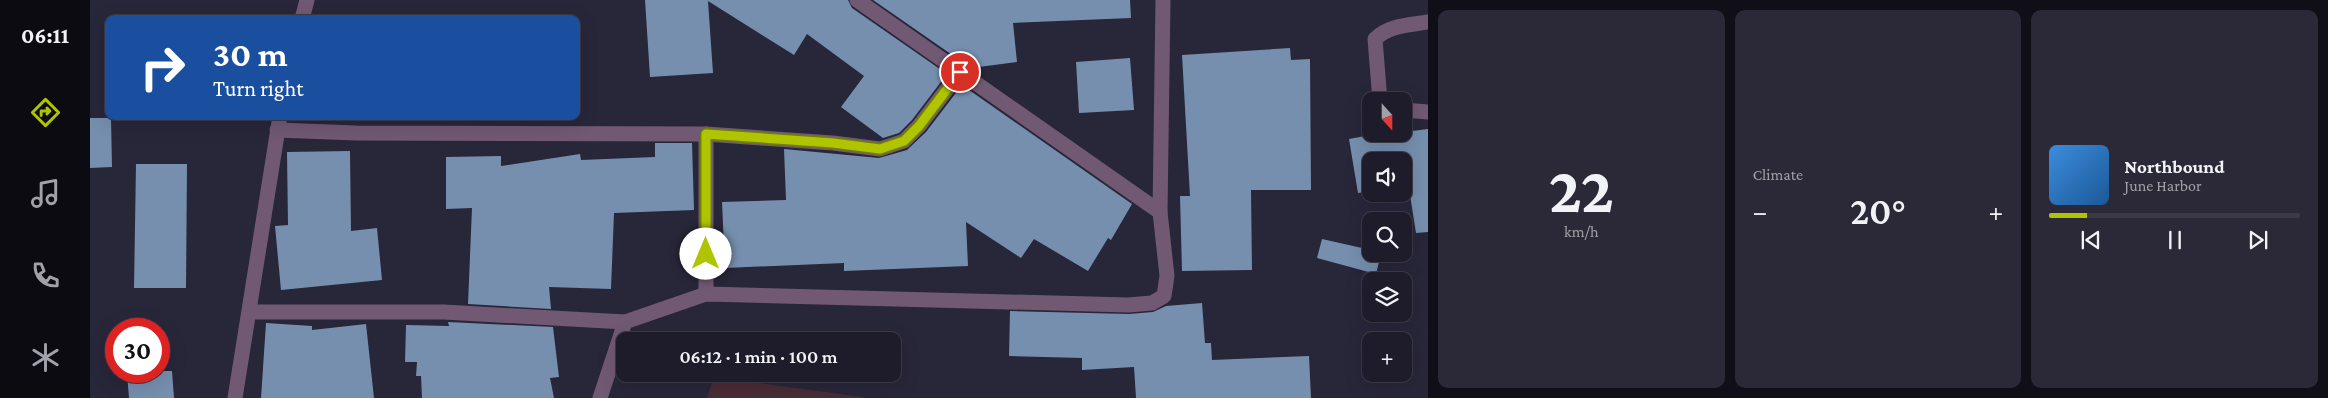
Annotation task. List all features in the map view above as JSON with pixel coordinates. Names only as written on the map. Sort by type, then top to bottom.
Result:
[{"type":"street","points":[[303,15],[307,0]]},
{"type":"street","points":[[857,0],[1160,212]]},
{"type":"street","points":[[250,312],[444,312],[625,322],[706,294],[1128,305],[1152,303],[1164,296],[1168,276],[1160,212],[1163,0]]},
{"type":"street","points":[[1379,92],[1376,39],[1382,32],[1401,26],[1428,22]]},
{"type":"street","points":[[234,398],[250,312],[278,123],[366,133],[706,134],[833,143],[880,149],[904,141],[919,126],[960,72]]},
{"type":"street","points":[[1412,111],[1428,112]]},
{"type":"street","points":[[706,134],[706,294]]},
{"type":"street","points":[[600,398],[625,322]]},
{"type":"shaded area","points":[[712,382],[751,382],[864,398],[707,398]]},
{"type":"building","points":[[645,0],[848,0],[852,8],[947,74],[912,120],[899,133],[883,138],[841,107],[864,76],[807,34],[794,55],[708,1],[713,73],[650,77]]},
{"type":"building","points":[[873,0],[1130,0],[1131,18],[1013,23],[1017,62],[971,68]]},
{"type":"building","points":[[1290,48],[1291,60],[1310,59],[1311,190],[1251,190],[1252,270],[1182,271],[1180,196],[1190,196],[1182,55]]},
{"type":"building","points":[[1130,58],[1134,110],[1079,113],[1076,62]]},
{"type":"building","points":[[962,85],[1132,204],[1111,240],[1108,238],[1088,271],[1034,239],[1021,258],[966,222],[968,266],[844,271],[844,263],[725,268],[722,202],[786,200],[784,149],[879,158],[907,150],[926,132]]},
{"type":"building","points":[[90,118],[111,120],[112,167],[90,168]]},
{"type":"building","points":[[1428,129],[1428,232],[1416,233],[1411,202],[1412,152],[1362,152],[1362,192],[1358,193],[1349,139],[1362,137],[1362,142],[1412,142],[1412,131]]},
{"type":"building","points":[[655,143],[692,143],[694,210],[614,213],[611,289],[549,287],[551,309],[468,304],[472,208],[446,209],[446,157],[501,156],[501,166],[580,154],[581,160],[655,157]]},
{"type":"building","points":[[350,151],[351,231],[377,228],[382,280],[281,290],[275,226],[288,225],[287,152]]},
{"type":"building","points":[[136,164],[187,164],[186,288],[134,288]]},
{"type":"building","points":[[1322,239],[1362,248],[1362,262],[1379,262],[1376,272],[1369,272],[1317,258]]},
{"type":"building","points":[[1202,303],[1205,343],[1211,343],[1212,360],[1309,356],[1311,398],[1136,398],[1134,367],[1082,370],[1082,358],[1009,356],[1010,311],[1129,314],[1153,312],[1166,306]]},
{"type":"building","points":[[448,322],[553,327],[559,377],[550,378],[554,398],[422,398],[421,376],[416,376],[417,362],[405,362],[406,325],[449,326]]},
{"type":"building","points":[[266,323],[312,326],[312,330],[366,324],[374,398],[261,398]]},
{"type":"building","points":[[170,371],[172,371],[174,398],[129,398],[128,383],[170,383]]},
{"type":"route","points":[[706,254],[706,134],[833,143],[880,149],[904,141],[919,126],[960,72]]}]
